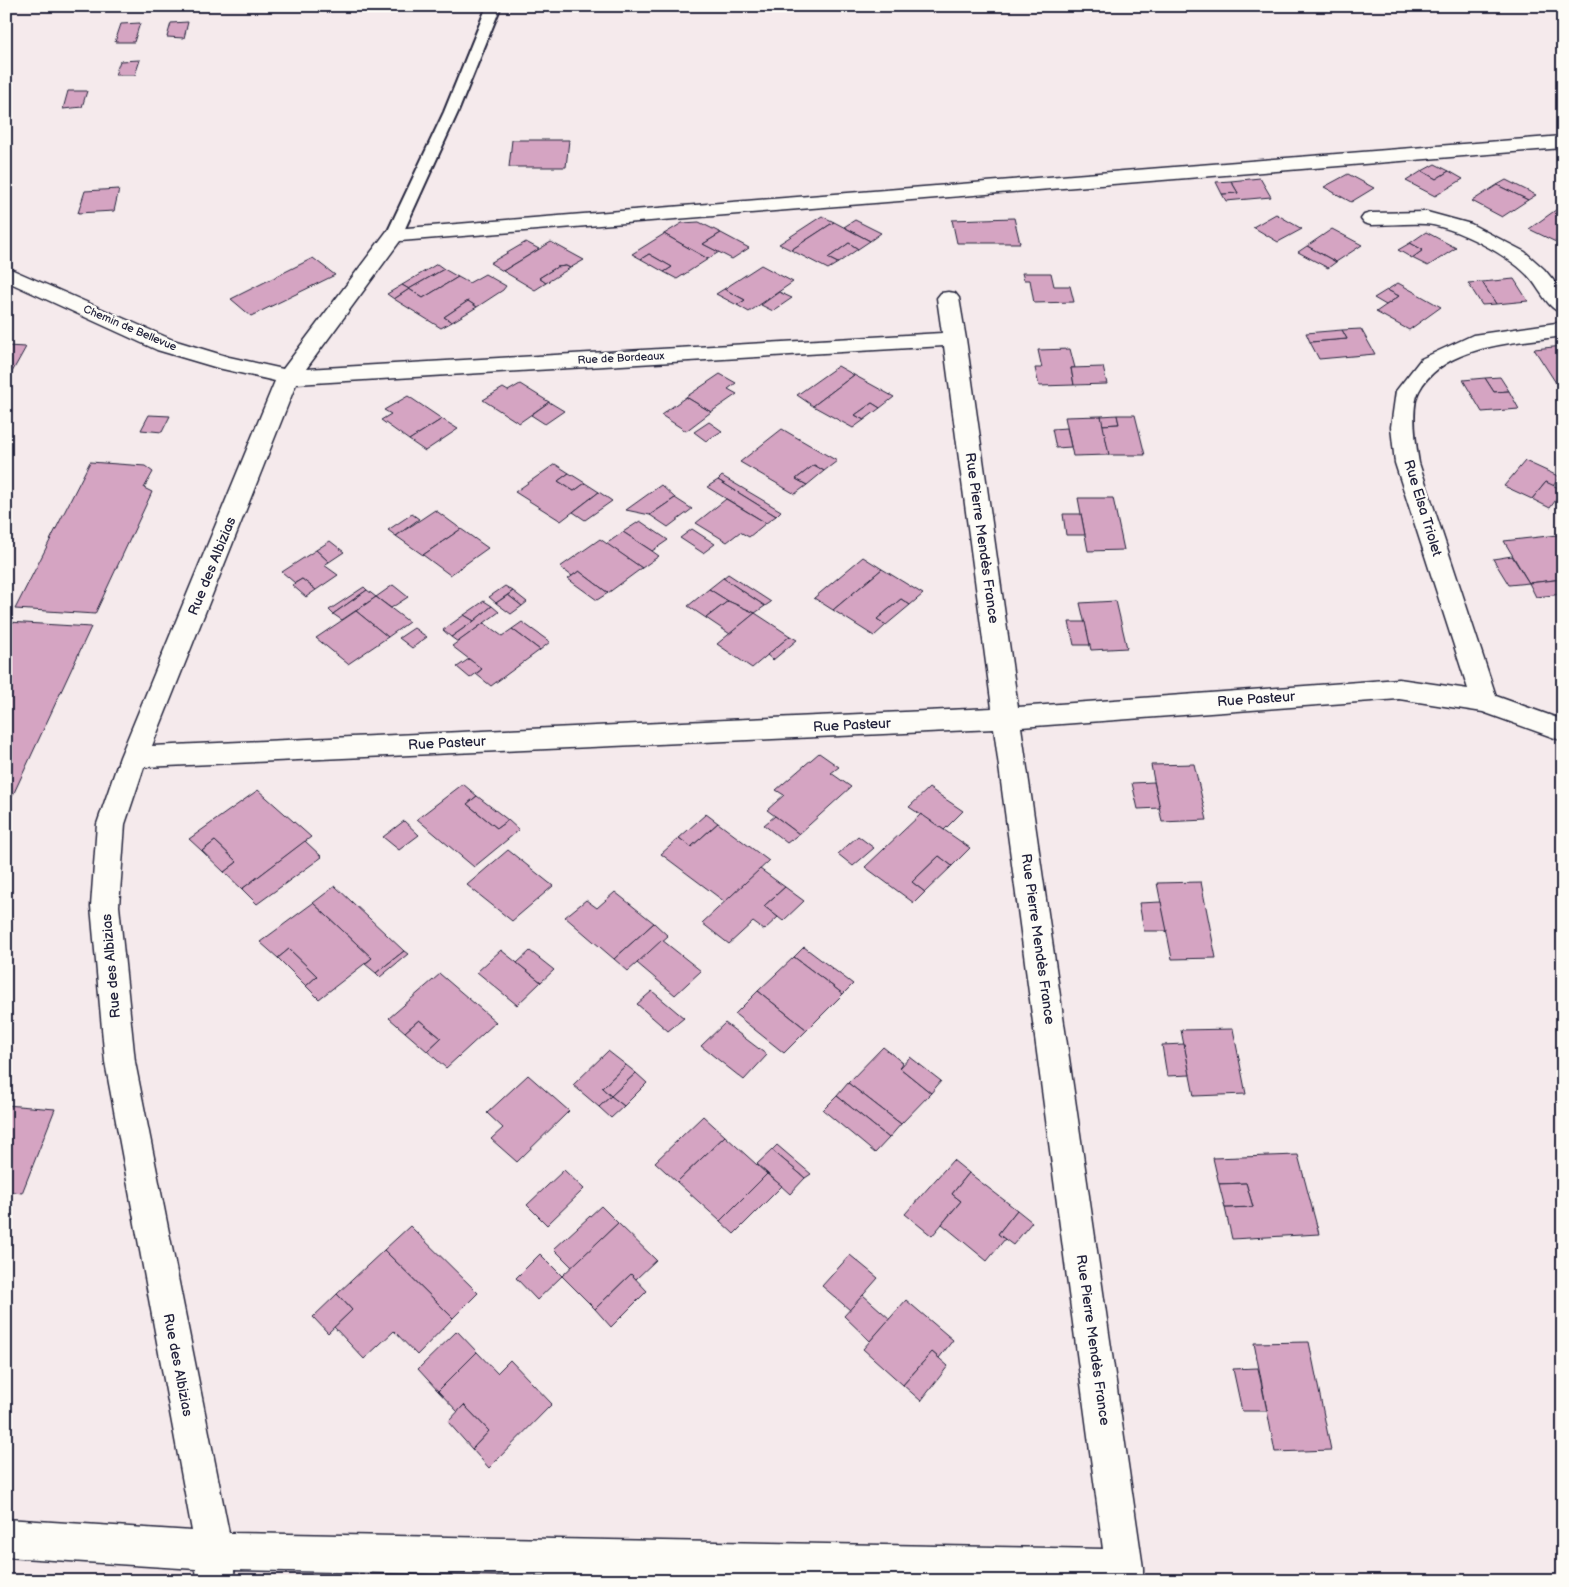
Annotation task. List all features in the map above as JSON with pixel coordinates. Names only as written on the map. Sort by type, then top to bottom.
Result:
[{"type":"street","points":[[394,235],[1563,142]]},
{"type":"street","points":[[1371,219],[1427,218],[1464,228],[1518,256],[1537,273],[1563,307]]},
{"type":"street","name":"Rue des Albizias","points":[[215,1566],[120,1062],[105,906],[111,824],[134,756],[288,377],[394,235]]},
{"type":"street","name":"Chemin de Bellevue","points":[[6,273],[164,345],[226,363],[288,377]]},
{"type":"street","name":"Rue Pierre Mendès France","points":[[948,298],[1124,1574]]},
{"type":"street","name":"Rue Elsa Triolet","points":[[1485,702],[1407,464],[1402,426],[1407,391],[1429,364],[1473,342],[1563,329]]},
{"type":"street","name":"Rue de Bordeaux","points":[[288,377],[955,339]]},
{"type":"street","name":"Rue Pasteur","points":[[134,756],[1007,718],[1399,688],[1485,702],[1562,728]]},
{"type":"street","points":[[6,1538],[215,1566],[1124,1574]]},
{"type":"lane","points":[[394,235],[451,112],[494,6]]},
{"type":"building","points":[[188,22],[184,38],[167,37],[171,23]]},
{"type":"building","points":[[140,23],[134,42],[115,42],[121,24]]},
{"type":"building","points":[[140,60],[135,75],[115,75],[120,61]]},
{"type":"building","points":[[68,91],[87,91],[82,107],[63,109]]},
{"type":"building","points":[[512,140],[569,140],[566,167],[509,167]]},
{"type":"building","points":[[1435,164],[1449,171],[1436,179],[1422,171]]},
{"type":"building","points":[[1422,171],[1436,179],[1449,171],[1463,179],[1435,196],[1406,181]]},
{"type":"building","points":[[1348,174],[1374,188],[1351,202],[1324,187]]},
{"type":"building","points":[[1260,178],[1271,197],[1226,201],[1222,194],[1238,193],[1231,181]]},
{"type":"building","points":[[1506,180],[1536,195],[1528,200],[1497,185]]},
{"type":"building","points":[[1231,181],[1238,193],[1222,194],[1216,182]]},
{"type":"building","points":[[1497,185],[1528,200],[1502,217],[1472,201]]},
{"type":"building","points":[[119,189],[114,211],[78,213],[85,191]]},
{"type":"building","points":[[1560,207],[1563,208],[1563,242],[1560,244],[1529,229]]},
{"type":"building","points":[[1276,214],[1302,229],[1278,242],[1253,227]]},
{"type":"building","points":[[822,216],[834,222],[791,250],[779,244]]},
{"type":"building","points":[[1014,218],[1020,243],[957,243],[952,220]]},
{"type":"building","points":[[855,220],[881,233],[870,241],[844,227]]},
{"type":"building","points":[[699,222],[721,233],[703,244],[719,252],[708,259],[664,234],[682,223]]},
{"type":"building","points":[[834,222],[870,241],[858,249],[849,243],[828,258],[838,263],[828,269],[791,250]]},
{"type":"building","points":[[1332,229],[1362,245],[1336,262],[1307,246]]},
{"type":"building","points":[[1426,232],[1456,248],[1428,266],[1412,258],[1423,250],[1410,243]]},
{"type":"building","points":[[721,233],[749,248],[732,259],[703,244]]},
{"type":"building","points":[[664,234],[708,259],[677,279],[664,272],[672,267],[649,254],[641,259],[632,254]]},
{"type":"building","points":[[526,242],[539,249],[503,271],[490,263]]},
{"type":"building","points":[[551,242],[584,260],[570,268],[566,266],[557,267],[539,278],[546,283],[535,290],[503,271]]},
{"type":"building","points":[[849,243],[858,249],[838,263],[828,258]]},
{"type":"building","points":[[1410,243],[1423,250],[1412,258],[1398,250]]},
{"type":"building","points":[[1307,246],[1336,262],[1328,268],[1298,252]]},
{"type":"building","points":[[649,254],[672,267],[664,272],[641,259]]},
{"type":"building","points":[[313,258],[335,275],[251,316],[231,299]]},
{"type":"building","points":[[437,264],[444,269],[409,289],[402,285]]},
{"type":"building","points":[[761,265],[793,282],[749,312],[737,305],[745,300],[724,289]]},
{"type":"building","points":[[566,266],[570,268],[546,283],[539,278],[557,267]]},
{"type":"building","points":[[444,269],[458,277],[423,298],[409,289]]},
{"type":"building","points":[[1022,273],[1051,273],[1054,286],[1070,286],[1074,302],[1034,303],[1030,280],[1024,280]]},
{"type":"building","points":[[485,274],[506,286],[477,307],[468,301],[444,317],[452,322],[441,328],[394,299],[409,289],[423,298],[458,277],[469,283]]},
{"type":"building","points":[[1514,279],[1528,301],[1496,304],[1482,282]]},
{"type":"building","points":[[1482,282],[1496,304],[1482,305],[1468,283]]},
{"type":"building","points":[[1398,283],[1441,307],[1409,330],[1376,312],[1399,296],[1387,290]]},
{"type":"building","points":[[402,285],[409,289],[394,299],[387,294]]},
{"type":"building","points":[[724,289],[745,300],[737,305],[716,294]]},
{"type":"building","points":[[1387,290],[1399,296],[1386,305],[1374,298]]},
{"type":"building","points":[[779,292],[792,298],[773,311],[761,305]]},
{"type":"building","points":[[468,301],[477,307],[452,322],[444,317]]},
{"type":"building","points":[[1361,329],[1375,354],[1319,359],[1310,342],[1347,339],[1342,330]]},
{"type":"building","points":[[1342,330],[1347,339],[1310,342],[1306,333]]},
{"type":"building","points":[[6,346],[26,347],[6,383]]},
{"type":"building","points":[[1563,346],[1563,386],[1558,386],[1534,349]]},
{"type":"building","points":[[1070,349],[1075,368],[1071,368],[1074,385],[1039,386],[1035,368],[1042,368],[1038,350]]},
{"type":"building","points":[[838,366],[854,375],[813,406],[797,395]]},
{"type":"building","points":[[1103,367],[1107,384],[1074,385],[1071,368]]},
{"type":"building","points":[[720,374],[736,383],[728,389],[737,394],[711,412],[686,397]]},
{"type":"building","points":[[854,375],[894,397],[880,408],[872,403],[855,415],[864,420],[853,428],[813,406]]},
{"type":"building","points":[[1500,377],[1509,391],[1494,392],[1485,378]]},
{"type":"building","points":[[1485,378],[1494,392],[1509,391],[1519,409],[1482,412],[1463,380]]},
{"type":"building","points":[[520,384],[549,402],[519,423],[483,400],[503,388],[508,391]]},
{"type":"building","points":[[408,396],[442,419],[409,440],[381,420],[391,414],[384,410]]},
{"type":"building","points":[[686,397],[711,412],[686,431],[661,415]]},
{"type":"building","points":[[549,402],[564,411],[545,424],[531,415]]},
{"type":"building","points":[[872,403],[880,408],[864,420],[855,415]]},
{"type":"building","points":[[149,415],[170,416],[162,432],[141,430]]},
{"type":"building","points":[[1117,415],[1119,424],[1102,425],[1101,416]]},
{"type":"building","points":[[1117,415],[1135,415],[1145,455],[1109,455],[1102,425],[1119,424]]},
{"type":"building","points":[[1101,416],[1109,455],[1073,456],[1065,417]]},
{"type":"building","points":[[442,419],[458,429],[425,451],[409,440]]},
{"type":"building","points":[[709,422],[722,431],[706,441],[694,432]]},
{"type":"building","points":[[1067,428],[1071,447],[1056,448],[1052,429]]},
{"type":"building","points":[[782,429],[837,461],[824,471],[814,465],[796,479],[807,485],[795,494],[740,462]]},
{"type":"building","points":[[1525,461],[1560,477],[1553,486],[1546,482],[1532,499],[1504,486]]},
{"type":"building","points":[[90,462],[145,466],[153,472],[144,488],[152,492],[95,614],[15,609]]},
{"type":"building","points":[[555,464],[569,473],[558,481],[574,491],[585,483],[599,492],[561,521],[515,492]]},
{"type":"building","points":[[814,465],[824,471],[807,485],[796,479]]},
{"type":"building","points":[[569,473],[585,483],[574,491],[558,481]]},
{"type":"building","points":[[722,476],[781,511],[776,516],[718,480]]},
{"type":"building","points":[[718,480],[776,516],[766,523],[707,487]]},
{"type":"building","points":[[1546,482],[1563,490],[1550,508],[1532,499]]},
{"type":"building","points":[[661,485],[675,498],[650,515],[626,510]]},
{"type":"building","points":[[599,492],[612,501],[585,520],[573,512]]},
{"type":"building","points":[[675,498],[692,509],[668,527],[650,515]]},
{"type":"building","points":[[1078,498],[1113,498],[1124,550],[1088,551]]},
{"type":"building","points":[[726,499],[766,523],[749,537],[740,532],[727,542],[696,523]]},
{"type":"building","points":[[435,510],[461,529],[423,555],[396,536]]},
{"type":"building","points":[[412,514],[419,519],[396,536],[388,530]]},
{"type":"building","points":[[1063,514],[1081,514],[1085,535],[1066,535]]},
{"type":"building","points":[[640,521],[668,540],[652,551],[623,532]]},
{"type":"building","points":[[461,529],[488,548],[450,575],[423,555]]},
{"type":"building","points":[[692,529],[715,544],[703,553],[680,538]]},
{"type":"building","points":[[623,532],[659,556],[642,568],[606,544]]},
{"type":"building","points":[[1557,535],[1563,545],[1563,579],[1529,583],[1504,541]]},
{"type":"building","points":[[600,539],[642,568],[608,593],[579,571],[572,576],[560,567]]},
{"type":"building","points":[[330,541],[344,552],[329,562],[316,550]]},
{"type":"building","points":[[316,550],[329,562],[324,565],[338,575],[316,590],[302,579],[295,583],[282,572]]},
{"type":"building","points":[[1512,556],[1529,583],[1509,585],[1493,559]]},
{"type":"building","points":[[863,557],[882,569],[833,610],[814,598]]},
{"type":"building","points":[[882,569],[923,594],[910,605],[901,599],[877,619],[886,625],[874,636],[833,610]]},
{"type":"building","points":[[579,571],[608,593],[597,600],[568,579]]},
{"type":"building","points":[[728,574],[771,602],[765,606],[723,578]]},
{"type":"building","points":[[723,578],[765,606],[755,613],[728,601],[709,589]]},
{"type":"building","points":[[302,579],[316,590],[306,597],[292,585]]},
{"type":"building","points":[[1563,579],[1563,594],[1536,597],[1529,583]]},
{"type":"building","points":[[393,585],[408,597],[391,608],[376,597]]},
{"type":"building","points":[[505,586],[513,591],[496,603],[489,597]]},
{"type":"building","points":[[364,587],[367,590],[333,614],[329,610]]},
{"type":"building","points":[[709,589],[728,601],[706,618],[688,606]]},
{"type":"building","points":[[367,590],[376,597],[342,620],[333,614]]},
{"type":"building","points":[[513,591],[527,602],[522,606],[508,595]]},
{"type":"building","points":[[508,595],[522,606],[511,614],[496,603]]},
{"type":"building","points":[[376,597],[409,622],[388,637],[356,611]]},
{"type":"building","points":[[901,599],[910,605],[886,625],[877,619]]},
{"type":"building","points":[[484,601],[492,606],[474,621],[464,615]]},
{"type":"building","points":[[728,601],[755,613],[730,634],[706,618]]},
{"type":"building","points":[[1116,601],[1127,648],[1091,650],[1080,603]]},
{"type":"building","points":[[492,606],[499,612],[458,642],[451,637],[474,621]]},
{"type":"building","points":[[356,611],[388,637],[348,664],[316,638]]},
{"type":"building","points":[[755,613],[790,636],[752,668],[717,644]]},
{"type":"building","points":[[464,615],[474,621],[451,637],[443,630]]},
{"type":"building","points":[[8,622],[91,627],[6,810],[6,624]]},
{"type":"building","points":[[522,622],[550,642],[540,650],[512,629]]},
{"type":"building","points":[[1069,622],[1085,622],[1090,645],[1074,645]]},
{"type":"building","points":[[484,623],[502,636],[512,629],[540,650],[491,686],[476,674],[482,669],[452,646]]},
{"type":"building","points":[[414,628],[427,637],[412,648],[399,638]]},
{"type":"building","points":[[790,636],[797,640],[773,660],[767,655]]},
{"type":"building","points":[[469,659],[482,669],[470,678],[457,667]]},
{"type":"building","points":[[819,753],[839,767],[831,773],[851,787],[799,834],[767,810],[784,795],[776,790]]},
{"type":"building","points":[[1194,764],[1207,820],[1162,822],[1151,765]]},
{"type":"building","points":[[1154,782],[1160,808],[1138,809],[1132,783]]},
{"type":"building","points":[[463,784],[477,796],[467,804],[497,828],[508,820],[519,830],[474,867],[417,819]]},
{"type":"building","points":[[929,788],[963,811],[944,830],[909,807]]},
{"type":"building","points":[[258,790],[311,837],[242,889],[224,872],[237,862],[215,841],[202,851],[189,839]]},
{"type":"building","points":[[477,796],[508,820],[497,828],[467,804]]},
{"type":"building","points":[[706,814],[718,823],[691,847],[679,838]]},
{"type":"building","points":[[921,814],[970,848],[952,866],[939,856],[912,882],[925,892],[914,903],[865,867]]},
{"type":"building","points":[[775,816],[799,834],[787,843],[764,825]]},
{"type":"building","points":[[404,821],[419,835],[399,850],[383,837]]},
{"type":"building","points":[[718,823],[769,861],[725,902],[661,854],[679,838],[691,847]]},
{"type":"building","points":[[858,836],[874,848],[853,866],[838,854]]},
{"type":"building","points":[[215,841],[237,862],[224,872],[202,851]]},
{"type":"building","points":[[305,841],[322,857],[257,904],[242,889]]},
{"type":"building","points":[[508,850],[553,886],[512,921],[467,885]]},
{"type":"building","points":[[939,856],[952,866],[925,892],[912,882]]},
{"type":"building","points":[[760,869],[785,887],[764,906],[778,917],[764,930],[753,922],[729,944],[702,923]]},
{"type":"building","points":[[1201,882],[1216,958],[1172,959],[1157,883]]},
{"type":"building","points":[[335,886],[404,951],[376,973],[365,964],[372,958],[313,903]]},
{"type":"building","points":[[785,887],[804,901],[783,921],[764,906]]},
{"type":"building","points":[[615,892],[654,923],[614,959],[565,917],[586,900],[597,908]]},
{"type":"building","points":[[1161,902],[1167,931],[1144,931],[1139,903]]},
{"type":"building","points":[[313,903],[372,958],[319,999],[306,986],[317,976],[289,949],[278,958],[260,942]]},
{"type":"building","points":[[654,923],[668,936],[628,971],[614,959]]},
{"type":"building","points":[[662,940],[701,971],[675,995],[637,963]]},
{"type":"building","points":[[804,947],[853,984],[843,994],[794,957]]},
{"type":"building","points":[[289,949],[317,976],[306,986],[278,958]]},
{"type":"building","points":[[501,950],[541,982],[517,1005],[477,972]]},
{"type":"building","points":[[404,951],[408,954],[380,977],[376,973]]},
{"type":"building","points":[[530,951],[554,970],[541,982],[517,963]]},
{"type":"building","points":[[794,957],[843,994],[807,1030],[758,991]]},
{"type":"building","points":[[440,974],[496,1022],[446,1068],[427,1051],[441,1038],[419,1020],[405,1032],[389,1018]]},
{"type":"building","points":[[652,991],[684,1018],[668,1031],[637,1004]]},
{"type":"building","points":[[758,991],[807,1030],[784,1053],[735,1014]]},
{"type":"building","points":[[419,1020],[441,1038],[427,1051],[405,1032]]},
{"type":"building","points":[[725,1023],[767,1055],[744,1080],[701,1046]]},
{"type":"building","points":[[1233,1029],[1246,1094],[1194,1096],[1181,1030]]},
{"type":"building","points":[[1184,1044],[1190,1075],[1167,1076],[1162,1045]]},
{"type":"building","points":[[883,1047],[903,1063],[900,1068],[931,1093],[901,1124],[848,1083]]},
{"type":"building","points":[[608,1051],[626,1065],[602,1088],[611,1096],[599,1107],[573,1085]]},
{"type":"building","points":[[910,1057],[941,1081],[931,1093],[900,1068]]},
{"type":"building","points":[[626,1065],[636,1073],[611,1096],[602,1088]]},
{"type":"building","points":[[636,1073],[647,1083],[624,1106],[611,1096]]},
{"type":"building","points":[[528,1075],[569,1111],[517,1162],[491,1139],[503,1128],[487,1113]]},
{"type":"building","points":[[848,1083],[901,1124],[889,1138],[837,1096]]},
{"type":"building","points":[[611,1096],[624,1106],[611,1118],[599,1107]]},
{"type":"building","points":[[837,1096],[889,1138],[875,1153],[823,1110]]},
{"type":"building","points":[[6,1105],[55,1109],[22,1193],[6,1191]]},
{"type":"building","points":[[703,1116],[725,1136],[677,1182],[655,1162]]},
{"type":"building","points":[[725,1136],[767,1174],[720,1221],[677,1182]]},
{"type":"building","points":[[777,1145],[811,1174],[805,1178],[772,1150]]},
{"type":"building","points":[[772,1150],[805,1178],[790,1194],[757,1164]]},
{"type":"building","points":[[1298,1155],[1319,1234],[1232,1239],[1225,1208],[1253,1207],[1246,1183],[1219,1184],[1213,1158]]},
{"type":"building","points":[[953,1160],[969,1173],[952,1194],[961,1201],[932,1236],[905,1214]]},
{"type":"building","points":[[564,1170],[584,1189],[547,1225],[527,1205]]},
{"type":"building","points":[[969,1173],[1017,1210],[998,1234],[1005,1239],[987,1261],[942,1224],[961,1201],[952,1194]]},
{"type":"building","points":[[767,1174],[782,1186],[734,1234],[720,1221]]},
{"type":"building","points":[[1246,1183],[1253,1207],[1225,1208],[1219,1184]]},
{"type":"building","points":[[601,1206],[618,1223],[572,1267],[554,1249]]},
{"type":"building","points":[[1017,1210],[1032,1222],[1013,1245],[998,1234]]},
{"type":"building","points":[[618,1223],[656,1260],[636,1279],[631,1274],[595,1309],[562,1276]]},
{"type":"building","points":[[410,1226],[478,1293],[453,1318],[384,1250]]},
{"type":"building","points":[[384,1250],[453,1318],[417,1355],[394,1331],[364,1359],[334,1327],[352,1310],[337,1294]]},
{"type":"building","points":[[540,1254],[562,1276],[537,1300],[516,1278]]},
{"type":"building","points":[[850,1255],[878,1278],[850,1310],[822,1286]]},
{"type":"building","points":[[631,1274],[647,1291],[611,1327],[595,1309]]},
{"type":"building","points":[[337,1294],[352,1310],[328,1333],[313,1317]]},
{"type":"building","points":[[863,1295],[890,1319],[870,1341],[844,1316]]},
{"type":"building","points":[[906,1300],[953,1340],[939,1358],[932,1352],[903,1385],[863,1349]]},
{"type":"building","points":[[457,1331],[477,1352],[438,1391],[418,1369]]},
{"type":"building","points":[[1309,1342],[1331,1450],[1275,1452],[1254,1343]]},
{"type":"building","points":[[477,1352],[497,1373],[510,1360],[552,1404],[489,1468],[472,1449],[489,1431],[464,1405],[458,1412],[438,1391]]},
{"type":"building","points":[[932,1352],[948,1366],[921,1401],[903,1385]]},
{"type":"building","points":[[1258,1368],[1267,1411],[1242,1411],[1233,1369]]},
{"type":"building","points":[[464,1405],[489,1431],[472,1449],[448,1422]]}]
